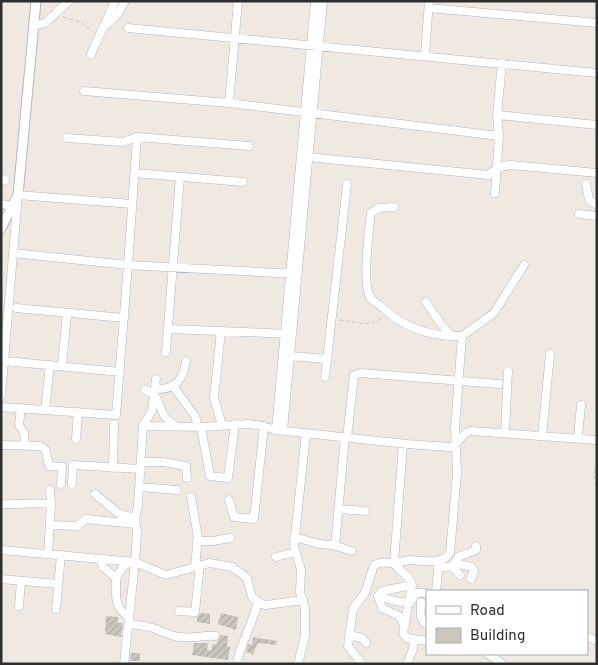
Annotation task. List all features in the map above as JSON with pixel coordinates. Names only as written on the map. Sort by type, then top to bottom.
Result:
[{"type":"street","points":[[1,396],[36,1]]},
{"type":"street","points":[[34,26],[45,23],[69,1]]},
{"type":"street","points":[[90,54],[115,1]]},
{"type":"street","points":[[101,31],[118,14],[125,1]]},
{"type":"street","points":[[229,103],[238,1]]},
{"type":"street","points":[[315,1],[315,47]]},
{"type":"street","points":[[280,430],[308,112],[315,47],[323,1]]},
{"type":"street","points":[[425,55],[429,4],[597,23]]},
{"type":"street","points":[[128,28],[597,73]]},
{"type":"street","points":[[495,193],[500,136],[497,115],[502,63]]},
{"type":"street","points":[[84,91],[229,103],[500,136]]},
{"type":"street","points":[[294,274],[308,157],[308,112]]},
{"type":"street","points":[[497,115],[597,125]]},
{"type":"street","points":[[1,407],[116,415],[137,137]]},
{"type":"street","points":[[67,138],[123,142],[137,137],[248,146]]},
{"type":"street","points":[[308,157],[489,175],[497,168],[511,165],[597,174]]},
{"type":"street","points":[[135,173],[243,182]]},
{"type":"street","points":[[166,352],[180,177]]},
{"type":"street","points":[[325,377],[347,184]]},
{"type":"street","points":[[579,214],[594,216],[594,204],[589,200],[586,184]]},
{"type":"street","points":[[18,195],[132,204]]},
{"type":"street","points":[[1,228],[18,195]]},
{"type":"street","points":[[1,204],[13,206]]},
{"type":"street","points":[[394,207],[379,208],[372,213],[367,248],[367,284],[369,296],[400,322],[419,330],[462,336],[494,313],[524,265]]},
{"type":"street","points":[[13,253],[128,265],[294,274]]},
{"type":"street","points":[[426,302],[452,336]]},
{"type":"street","points":[[16,308],[124,318]]},
{"type":"street","points":[[62,366],[67,313]]},
{"type":"street","points":[[168,329],[289,334]]},
{"type":"street","points":[[221,331],[214,398],[222,425]]},
{"type":"street","points":[[280,430],[290,356],[289,334]]},
{"type":"street","points":[[436,590],[439,564],[448,556],[450,549],[457,474],[457,454],[454,446],[462,336]]},
{"type":"street","points":[[542,436],[550,354]]},
{"type":"street","points":[[290,356],[326,358]]},
{"type":"street","points":[[5,361],[120,372]]},
{"type":"street","points":[[145,390],[155,392],[173,386],[184,373],[186,361]]},
{"type":"street","points":[[45,410],[50,365]]},
{"type":"street","points":[[505,434],[508,371]]},
{"type":"street","points":[[336,546],[354,375],[499,384]]},
{"type":"street","points":[[124,664],[136,532],[135,521],[140,487],[143,426],[152,411],[156,379]]},
{"type":"street","points":[[173,386],[195,416],[210,476],[228,478],[235,424]]},
{"type":"street","points":[[155,392],[164,415],[176,426]]},
{"type":"street","points":[[578,438],[581,405]]},
{"type":"street","points":[[21,408],[18,425],[24,433],[25,445]]},
{"type":"street","points":[[76,439],[78,412]]},
{"type":"street","points":[[113,468],[114,424]]},
{"type":"street","points":[[143,426],[199,427],[235,424],[404,444],[450,447],[454,446],[465,433],[470,431],[597,440]]},
{"type":"street","points":[[229,500],[234,517],[254,519],[264,426]]},
{"type":"street","points":[[298,664],[305,636],[306,609],[300,592],[301,570],[295,552],[294,537],[306,433]]},
{"type":"street","points":[[404,444],[394,563],[396,568],[411,581],[412,585],[404,635],[407,638],[426,641]]},
{"type":"street","points":[[1,446],[41,446],[46,451],[49,466],[62,467],[61,484]]},
{"type":"street","points":[[72,484],[73,465],[113,468],[164,462],[186,466],[188,478]]},
{"type":"street","points":[[140,487],[177,490]]},
{"type":"street","points":[[95,494],[119,514],[135,521]]},
{"type":"street","points":[[1,504],[42,503],[51,497],[48,554]]},
{"type":"street","points":[[179,611],[195,612],[197,541],[191,497]]},
{"type":"street","points":[[339,509],[365,511]]},
{"type":"street","points":[[102,520],[108,515],[119,514]]},
{"type":"street","points":[[50,525],[77,526],[86,519],[135,521]]},
{"type":"street","points":[[294,537],[352,551]]},
{"type":"street","points":[[197,541],[230,538]]},
{"type":"street","points":[[452,566],[458,557],[476,550],[476,546]]},
{"type":"street","points":[[1,550],[132,562],[166,575],[197,566],[215,564],[232,567],[247,578],[250,593],[258,602],[269,605],[304,600]]},
{"type":"street","points":[[276,557],[295,552]]},
{"type":"street","points":[[56,609],[61,555]]},
{"type":"street","points":[[100,559],[103,567],[116,578]]},
{"type":"street","points":[[362,664],[348,646],[349,635],[353,609],[365,593],[374,565],[383,562],[394,563],[407,560],[432,561],[452,566],[459,564],[472,567],[474,571],[471,579]]},
{"type":"street","points":[[132,562],[123,567],[116,578],[119,609],[129,621],[179,637],[215,636]]},
{"type":"street","points":[[452,566],[460,575]]},
{"type":"street","points":[[1,579],[58,584]]},
{"type":"street","points":[[19,606],[21,581]]},
{"type":"street","points":[[378,596],[382,591],[412,585]]},
{"type":"street","points":[[397,589],[401,611],[399,616]]},
{"type":"street","points":[[409,603],[417,593],[426,592]]},
{"type":"street","points":[[378,596],[409,603]]},
{"type":"street","points":[[378,596],[382,608],[399,616],[405,626]]},
{"type":"street","points":[[238,658],[258,602]]},
{"type":"street","points":[[421,602],[420,616],[422,622],[426,624]]},
{"type":"street","points":[[349,635],[362,638],[366,642]]},
{"type":"street","points":[[407,664],[413,649],[414,639]]},
{"type":"street","points":[[490,655],[504,664]]},
{"type":"path","points":[[55,15],[81,22],[88,28],[101,31]]},
{"type":"path","points":[[331,320],[366,324],[375,323],[387,312]]},
{"type":"path","points":[[597,463],[594,471],[594,482],[597,488]]},
{"type":"path","points":[[596,497],[597,493]]},
{"type":"building","points":[[201,613],[210,614],[210,624],[197,622],[197,617]]},
{"type":"building","points":[[221,613],[238,617],[236,630],[218,624]]},
{"type":"building","points":[[106,616],[118,617],[118,623],[123,623],[121,637],[105,634]]},
{"type":"building","points":[[220,635],[228,636],[227,646],[230,647],[228,660],[192,655],[194,643],[208,643],[207,650],[211,651],[213,644],[216,645]]},
{"type":"building","points":[[253,637],[277,641],[276,645],[258,643],[252,656],[252,654],[246,652],[248,644],[252,645]]},
{"type":"building","points":[[131,653],[140,653],[140,661],[130,661]]}]
